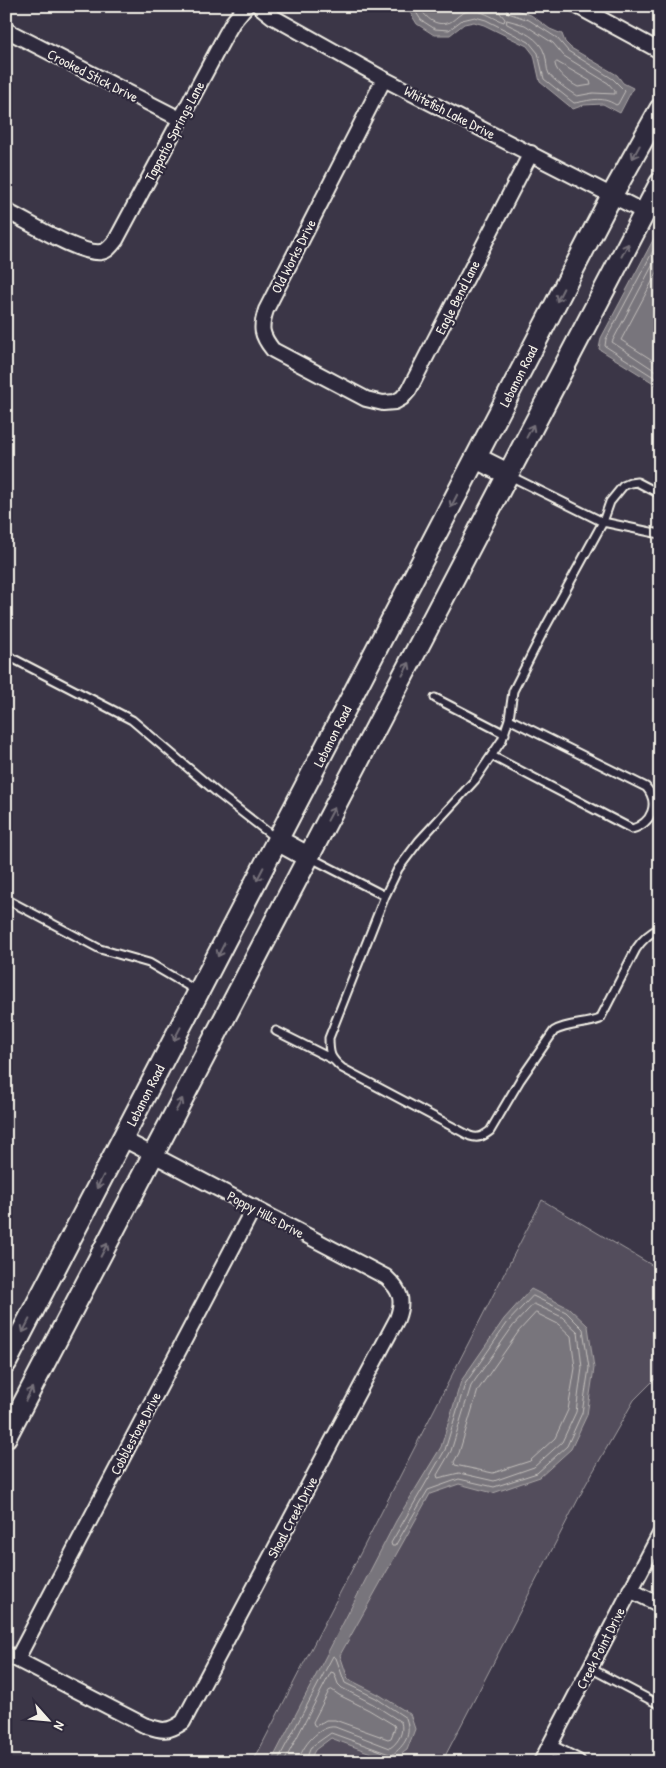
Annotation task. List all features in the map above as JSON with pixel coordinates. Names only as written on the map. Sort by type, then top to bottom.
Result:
[{"type":"main road","name":"Lebanon Road","points":[[6,1363],[612,195],[660,109]]},
{"type":"main road","points":[[6,1437],[660,183]]},
{"type":"main road","points":[[476,458],[508,474]]},
{"type":"main road","points":[[278,840],[308,857]]},
{"type":"street","name":"Tappatio Springs Lane","points":[[6,211],[89,251],[101,252],[109,249],[116,240],[229,29],[246,6]]},
{"type":"street","name":"Whitefish Lake Drive","points":[[259,6],[273,16],[384,79],[644,212]]},
{"type":"street","points":[[583,8],[660,51]]},
{"type":"street","name":"Crooked Stick Drive","points":[[6,30],[180,119]]},
{"type":"street","name":"Old Works Drive","points":[[357,394],[273,350],[265,340],[262,324],[266,310],[384,79]]},
{"type":"street","name":"Eagle Bend Lane","points":[[357,394],[383,404],[395,402],[402,398],[409,390],[531,153]]},
{"type":"street","name":"Poppy Hills Drive","points":[[123,1139],[386,1277],[395,1285],[401,1298]]},
{"type":"street","name":"Cobblestone Drive","points":[[11,1656],[254,1207]]},
{"type":"street","name":"Shoal Creek Drive","points":[[11,1656],[144,1725],[158,1730],[172,1730],[184,1722],[397,1319],[401,1308],[401,1298]]},
{"type":"street","name":"Creek Point Drive","points":[[540,1762],[660,1534]]},
{"type":"street","points":[[630,1590],[660,1605]]},
{"type":"street","points":[[549,1747],[578,1762]]},
{"type":"lane","points":[[508,474],[603,522],[660,534]]},
{"type":"lane","points":[[332,1059],[329,1050],[329,1038],[385,896],[398,870],[419,841],[475,780],[505,734],[514,691],[546,626],[603,522],[610,503],[623,486],[636,482],[660,494]]},
{"type":"lane","points":[[6,655],[132,720],[198,777],[278,840]]},
{"type":"lane","points":[[435,698],[505,734]]},
{"type":"lane","points":[[492,756],[632,829],[639,827],[651,813],[654,800],[652,793],[646,787],[509,719]]},
{"type":"lane","points":[[308,857],[385,896]]},
{"type":"lane","points":[[6,899],[100,949],[149,963],[199,992]]},
{"type":"lane","points":[[276,1031],[332,1059],[342,1068],[470,1136],[476,1138],[484,1136],[490,1131],[520,1080],[554,1031],[562,1026],[590,1022],[600,1018],[642,940],[660,928]]},
{"type":"lane","points":[[590,1668],[660,1705]]},
{"type":"shaded area","points":[[542,1200],[660,1270],[660,1374],[634,1400],[586,1484],[442,1762],[253,1762]]},
{"type":"water","points":[[406,6],[504,6],[531,15],[550,29],[562,34],[565,42],[571,48],[617,75],[623,83],[633,88],[620,113],[603,104],[584,105],[573,109],[540,82],[534,55],[527,46],[474,22],[464,24],[450,35],[434,35],[417,24]]},
{"type":"water","points":[[660,227],[660,387],[599,349],[601,338]]},
{"type":"water","points":[[531,1289],[569,1308],[588,1326],[594,1368],[587,1415],[571,1449],[540,1477],[493,1493],[459,1484],[430,1494],[340,1655],[348,1679],[378,1694],[410,1714],[415,1729],[407,1750],[392,1761],[331,1738],[315,1750],[309,1762],[271,1762],[396,1521],[441,1447],[461,1381],[504,1319]]}]
